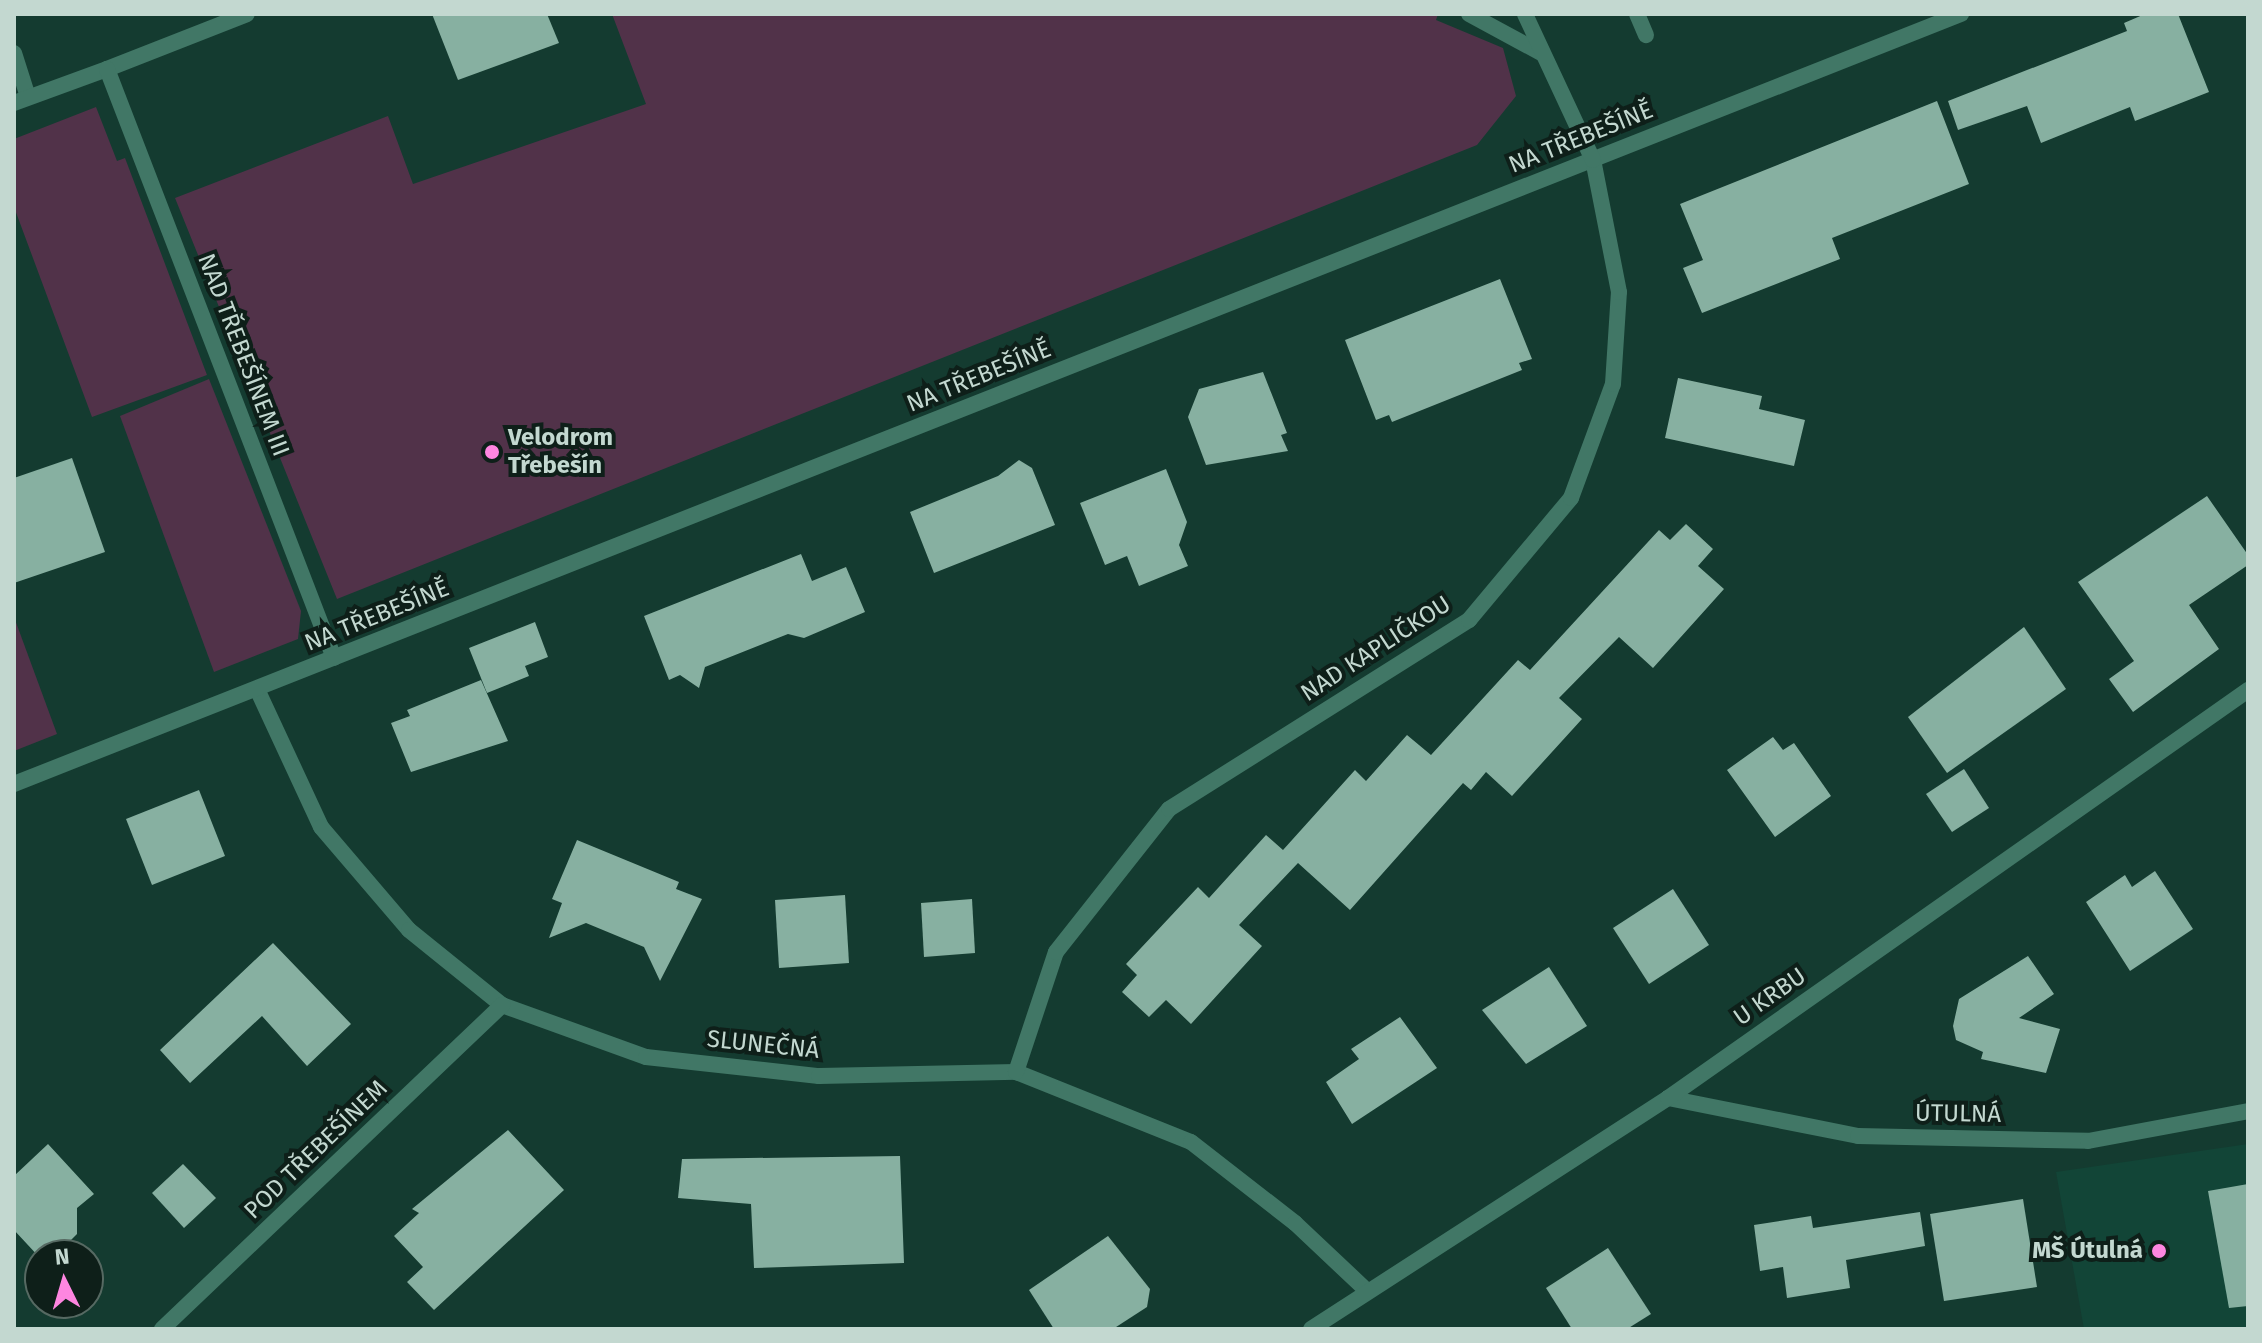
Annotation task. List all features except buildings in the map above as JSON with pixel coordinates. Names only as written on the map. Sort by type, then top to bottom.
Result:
[{"type":"street","points":[[14,53],[21,100],[247,14]]},
{"type":"street","points":[[1469,14],[1541,53]]},
{"type":"street","name":"NAD KAPLIČKOU","points":[[1016,1072],[1056,952],[1169,809],[1469,620],[1571,498],[1613,384],[1619,292],[1593,160],[1525,14]]},
{"type":"street","points":[[1637,14],[1646,35]]},
{"type":"street","name":"NA TŘEBEŠÍNĚ","points":[[14,784],[1961,14]]},
{"type":"street","name":"NAD TŘEBEŠÍNEM III","points":[[107,69],[334,658]]},
{"type":"street","name":"SLUNEČNÁ","points":[[257,689],[321,827],[409,930],[502,1005],[646,1057],[819,1076],[1016,1072],[1191,1142],[1295,1223],[1366,1290]]},
{"type":"street","name":"U KRBU","points":[[1311,1329],[1366,1290],[1668,1098],[2248,690]]},
{"type":"street","name":"POD TŘEBEŠÍNEM","points":[[162,1329],[502,1005]]},
{"type":"street","name":"ÚTULNÁ","points":[[1668,1098],[1858,1136],[2088,1141],[2248,1111]]},
{"type":"shaded area","name":"Velodrom Třebešín","points":[[612,14],[1438,14],[1436,20],[1503,48],[1516,96],[1477,145],[337,599],[175,198],[388,116],[413,184],[646,104]]},
{"type":"shaded area","points":[[96,107],[117,161],[125,158],[207,375],[92,417],[14,207],[14,139]]},
{"type":"shaded area","points":[[209,379],[301,611],[298,639],[214,672],[120,416]]},
{"type":"shaded area","points":[[14,617],[57,734],[14,751]]},
{"type":"shaded area","name":"MŠ Útulná","points":[[2248,1144],[2248,1329],[2084,1329],[2056,1172]]},
{"type":"place","name":"Velodrom Třebešín","points":[[492,452]]},
{"type":"place","name":"MŠ Útulná","points":[[2159,1251]]}]
